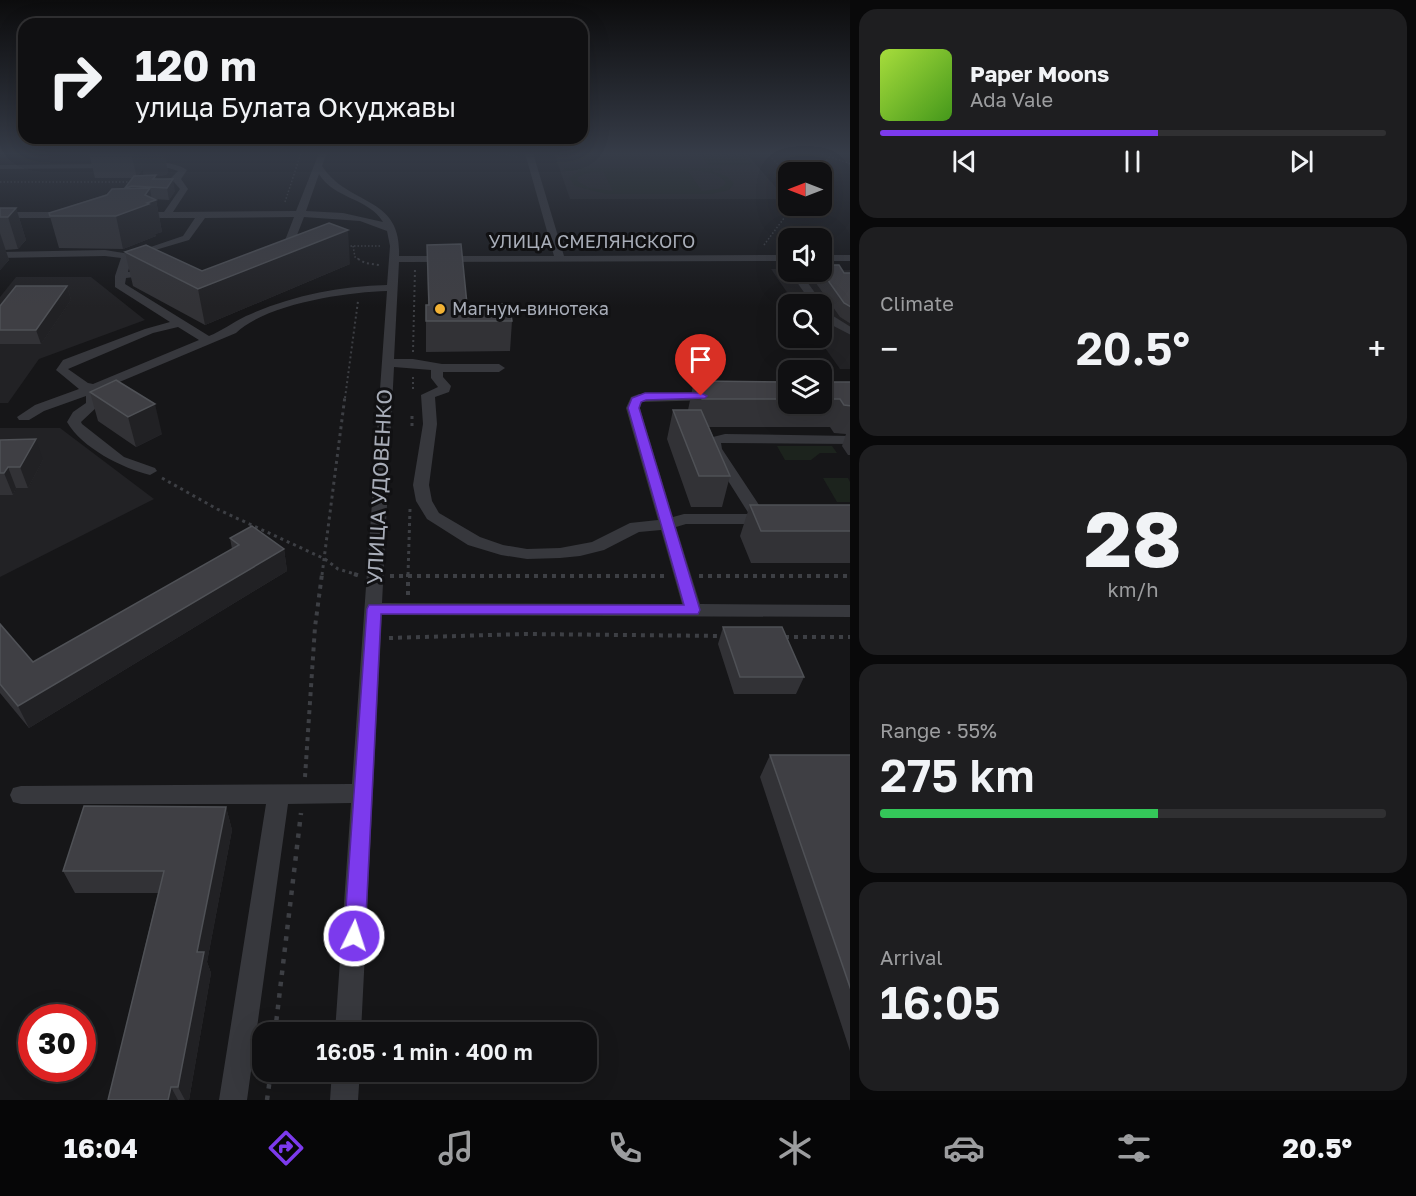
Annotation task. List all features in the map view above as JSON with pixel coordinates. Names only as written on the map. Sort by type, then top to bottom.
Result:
[{"type":"street","points":[[167,215],[168,204]]},
{"type":"street","points":[[287,267],[284,256],[308,215],[310,204]]},
{"type":"street","points":[[364,204],[388,220]]},
{"type":"street","points":[[544,204],[560,258]]},
{"type":"street","points":[[0,255],[105,253],[127,256],[186,238],[194,224],[206,212]]},
{"type":"street","points":[[121,215],[206,212],[388,220]]},
{"type":"street","points":[[0,215],[88,215]]},
{"type":"street","points":[[308,215],[388,220]]},
{"type":"street","points":[[369,219],[388,220]]},
{"type":"street","name":"УЛИЦА УДОВЕНКО","points":[[349,1022],[392,288],[388,220]]},
{"type":"street","points":[[194,224],[232,224]]},
{"type":"street","points":[[127,256],[119,285],[208,341]]},
{"type":"street","name":"УЛИЦА СМЕЛЯНСКОГО","points":[[390,262],[560,258],[778,259]]},
{"type":"street","points":[[832,258],[850,258]]},
{"type":"street","points":[[120,276],[161,273]]},
{"type":"street","points":[[24,417],[35,409],[77,396],[90,388],[232,331],[245,321],[284,305],[333,291],[392,288]]},
{"type":"street","points":[[832,321],[850,332]]},
{"type":"street","points":[[90,388],[84,387],[62,370],[62,367],[149,331],[179,323]]},
{"type":"street","points":[[387,363],[413,363],[437,368],[499,368]]},
{"type":"street","points":[[437,368],[436,378],[445,386],[444,389],[432,391],[428,395],[430,424],[421,485],[424,501],[434,516],[474,541],[501,550],[528,554],[580,551],[598,546],[636,527],[667,525],[684,519],[782,519]]},
{"type":"street","points":[[90,388],[93,397],[92,405],[78,415],[74,422],[76,427],[119,460],[150,471]]},
{"type":"street","points":[[693,610],[633,408],[636,400],[658,396],[729,396]]},
{"type":"street","points":[[760,519],[715,449],[714,441],[725,438],[850,440]]},
{"type":"street","points":[[374,609],[850,611]]},
{"type":"street","points":[[21,795],[363,793]]},
{"type":"street","points":[[233,1100],[278,795]]},
{"type":"street","points":[[344,1100],[345,1082]]},
{"type":"path","points":[[280,214],[283,204]]},
{"type":"path","points":[[764,245],[786,216]]},
{"type":"path","points":[[276,1022],[303,794],[315,627],[360,288],[369,277],[390,262]]},
{"type":"path","points":[[372,639],[525,634],[734,636]]},
{"type":"path","points":[[781,636],[850,637]]},
{"type":"path","points":[[267,1100],[269,1082]]},
{"type":"shaded area","points":[[771,269],[778,269],[778,279]]},
{"type":"shaded area","points":[[850,270],[850,369],[840,369],[825,348],[832,348],[832,294],[788,294],[780,282],[832,282],[832,271]]},
{"type":"shaded area","points":[[16,277],[91,277],[145,320],[39,359],[8,403],[0,403],[0,297]]},
{"type":"shaded area","points":[[0,428],[60,428],[154,499],[0,577]]},
{"type":"shaded area","points":[[777,446],[832,446],[837,453],[820,453],[811,460],[785,460]]},
{"type":"shaded area","points":[[823,478],[848,478],[850,502],[837,502]]},
{"type":"building","points":[[77,204],[148,204],[116,216],[50,216],[49,213]]},
{"type":"building","points":[[0,208],[16,208],[8,217],[0,217]]},
{"type":"building","points":[[329,223],[348,230],[198,289],[125,252],[146,245],[202,271]]},
{"type":"building","points":[[461,244],[467,304],[509,304],[512,321],[426,321],[426,305],[429,305],[427,245]]},
{"type":"building","points":[[832,265],[839,265],[844,273],[850,273],[850,306],[844,303],[829,282],[832,282]]},
{"type":"building","points":[[16,286],[67,286],[36,330],[0,330],[0,306]]},
{"type":"building","points":[[116,380],[155,404],[128,417],[90,392]]},
{"type":"building","points":[[694,381],[778,382],[778,399],[702,399]]},
{"type":"building","points":[[832,382],[850,382],[850,406],[844,405],[840,399],[832,399]]},
{"type":"building","points":[[673,410],[701,410],[730,476],[699,476]]},
{"type":"building","points":[[36,439],[20,467],[8,467],[4,473],[0,473],[0,440]]},
{"type":"building","points":[[750,505],[850,505],[850,531],[761,531]]},
{"type":"building","points":[[252,526],[284,549],[18,706],[0,684],[0,624],[33,662],[239,545],[230,538]]},
{"type":"building","points":[[723,627],[782,627],[804,677],[740,677]]},
{"type":"building","points":[[770,755],[850,755],[850,987]]},
{"type":"building","points":[[84,806],[226,807],[197,952],[204,952],[178,1087],[171,1087],[168,1100],[108,1100],[164,871],[63,871]]},
{"type":"place","name":"Магнум-винотека","points":[[440,309]]},
{"type":"route","points":[[354,936],[374,609],[693,610],[633,408],[636,400],[645,397],[701,396]]}]
